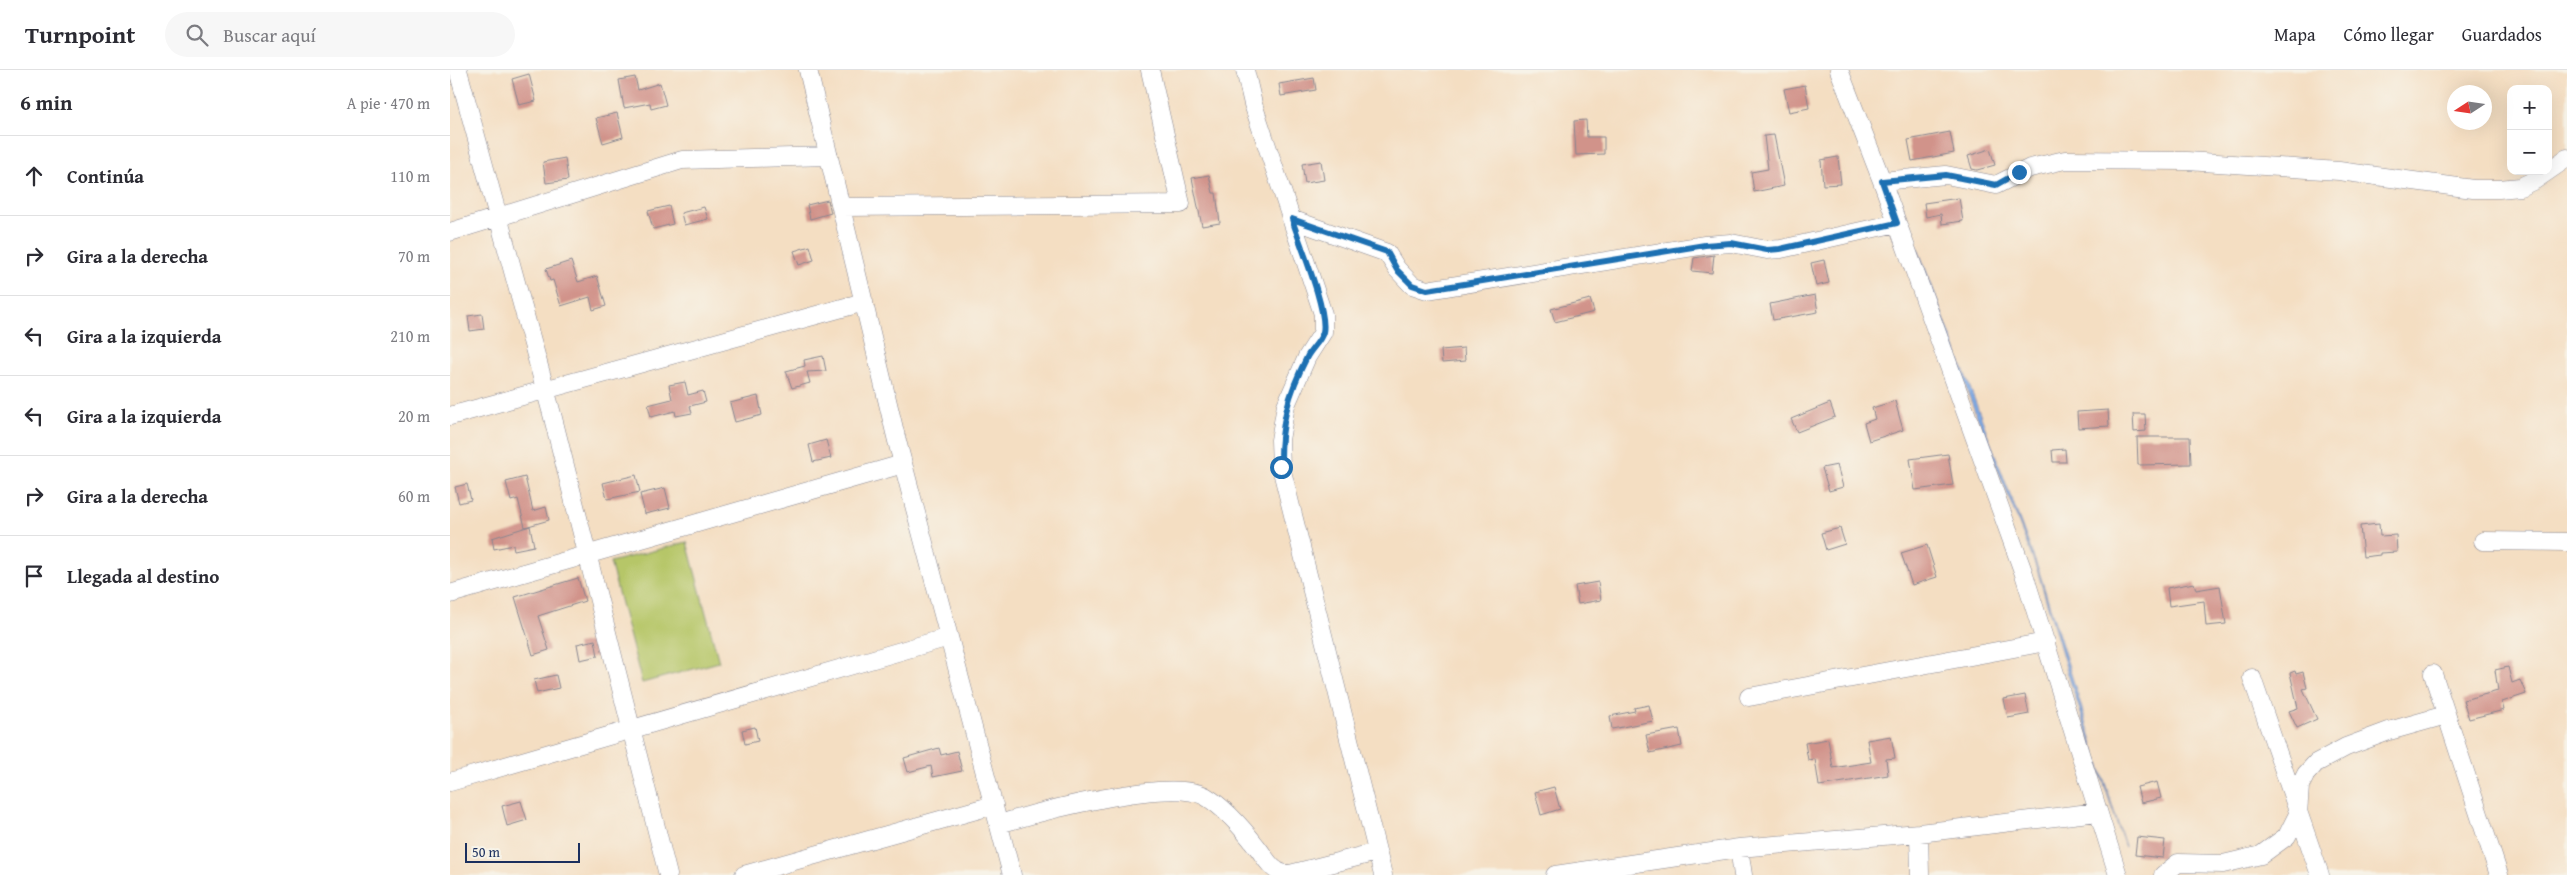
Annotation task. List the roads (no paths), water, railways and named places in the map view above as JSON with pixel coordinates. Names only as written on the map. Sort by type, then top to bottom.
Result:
[{"type":"street","points":[[458,70],[545,390],[668,875]]},
{"type":"street","points":[[808,70],[903,464],[1012,875]]},
{"type":"street","points":[[841,207],[1181,204],[1150,70]]},
{"type":"street","points":[[1245,70],[1253,104],[1323,314],[1323,332],[1308,357],[1286,405],[1280,440],[1281,467],[1383,875]]},
{"type":"street","points":[[1839,70],[1882,181],[2024,574],[2118,875]]},
{"type":"street","points":[[450,232],[499,219],[682,160],[829,156]]},
{"type":"street","points":[[1882,181],[1946,175],[1996,185],[2019,172],[2065,160],[2187,161],[2340,171],[2473,189],[2499,189],[2520,187],[2535,180],[2567,158]]},
{"type":"street","points":[[1292,219],[1387,252],[1397,270],[1412,285],[1427,290],[1705,245],[1731,243],[1767,250],[1780,249],[1897,223]]},
{"type":"street","points":[[450,416],[864,302]]},
{"type":"street","points":[[450,594],[903,464]]},
{"type":"street","points":[[2483,541],[2567,542]]},
{"type":"street","points":[[450,782],[949,637]]},
{"type":"street","points":[[1749,697],[2046,642]]},
{"type":"street","points":[[2433,674],[2499,875]]},
{"type":"street","points":[[2252,678],[2320,875]]},
{"type":"street","points":[[2163,875],[2178,863],[2223,864],[2261,855],[2287,836],[2298,814],[2300,786],[2306,774],[2316,763],[2346,747],[2390,731],[2446,715]]},
{"type":"street","points":[[999,824],[1062,806],[1171,790],[1204,796],[1216,804],[1256,845],[1270,865],[1282,874],[1290,874],[1377,852]]},
{"type":"street","points":[[744,875],[994,805]]},
{"type":"street","points":[[1560,874],[1739,848],[1918,833],[2098,812]]},
{"type":"street","points":[[1918,833],[1920,875]]},
{"type":"street","points":[[1739,848],[1743,875]]},
{"type":"water","points":[[1895,188],[2039,572],[2125,847],[2069,677],[2038,572],[1970,398]]}]
